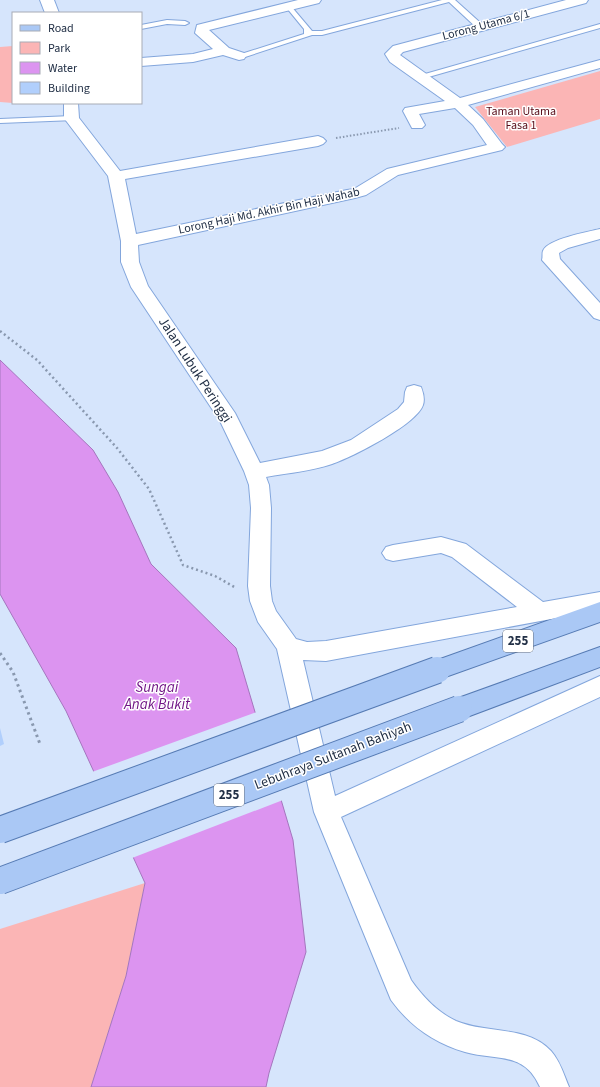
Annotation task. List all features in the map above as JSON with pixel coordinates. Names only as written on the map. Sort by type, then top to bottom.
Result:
[{"type":"main road","name":"255","points":[[0,830],[600,612]]},
{"type":"main road","name":"Lebuhraya Sultanah Bahiyah","points":[[0,881],[600,657]]},
{"type":"street","points":[[47,0],[52,12]]},
{"type":"street","points":[[239,56],[224,51],[202,34],[202,28],[314,0]]},
{"type":"street","name":"Lorong Utama 6/1","points":[[422,76],[394,60],[392,54],[398,49],[581,0]]},
{"type":"street","points":[[142,62],[193,58],[224,51]]},
{"type":"street","points":[[417,125],[410,111],[458,103],[600,64]]},
{"type":"street","points":[[422,76],[458,103]]},
{"type":"street","name":"Lorong Haji Md. Akhir Bin Haji Wahab","points":[[129,241],[349,195],[360,192],[393,172],[497,147],[478,122],[458,103]]},
{"type":"street","name":"Jalan Lubuk Peringgi","points":[[72,110],[116,176],[129,241],[130,262],[140,287],[228,418],[254,471],[259,485],[261,508],[259,586],[261,601],[266,615],[288,646]]},
{"type":"street","points":[[116,176],[318,141]]},
{"type":"street","points":[[600,234],[562,244],[551,251],[551,260],[600,314]]},
{"type":"street","points":[[254,471],[300,464],[326,458],[358,445],[405,414],[414,404],[414,392]]},
{"type":"street","points":[[393,553],[441,545],[459,550],[540,612]]},
{"type":"street","points":[[288,646],[306,652],[326,651],[600,601]]},
{"type":"street","points":[[288,646],[326,812],[392,972],[401,990],[414,1009],[437,1026],[465,1038],[525,1050],[540,1060],[555,1087]]},
{"type":"street","points":[[326,812],[600,686]]},
{"type":"lane","points":[[239,56],[304,38],[310,33],[322,33],[451,0],[481,27]]},
{"type":"lane","points":[[288,6],[310,33]]},
{"type":"lane","points":[[142,27],[167,22],[185,23]]},
{"type":"lane","points":[[422,76],[600,26]]},
{"type":"lane","points":[[0,121],[72,110]]},
{"type":"path","points":[[318,141],[417,125]]},
{"type":"path","points":[[0,331],[37,360],[117,448],[149,489],[183,564],[215,576],[261,601]]},
{"type":"path","points":[[0,653],[13,672],[40,744]]},
{"type":"green space","points":[[12,46],[12,103],[0,102],[0,47]]},
{"type":"green space","name":"Taman Utama Fasa 1","points":[[600,71],[600,119],[507,147],[475,107]]},
{"type":"green space","points":[[145,883],[126,976],[91,1087],[0,1087],[0,929]]},
{"type":"water","name":"Sungai Anak Bukit","points":[[0,360],[93,450],[118,492],[151,564],[236,648],[293,840],[306,952],[266,1087],[91,1087],[126,976],[145,883],[66,711],[0,594]]},
{"type":"pier","points":[[257,712],[283,800],[132,858],[92,772]]},
{"type":"building","points":[[0,728],[4,744],[0,746]]}]
